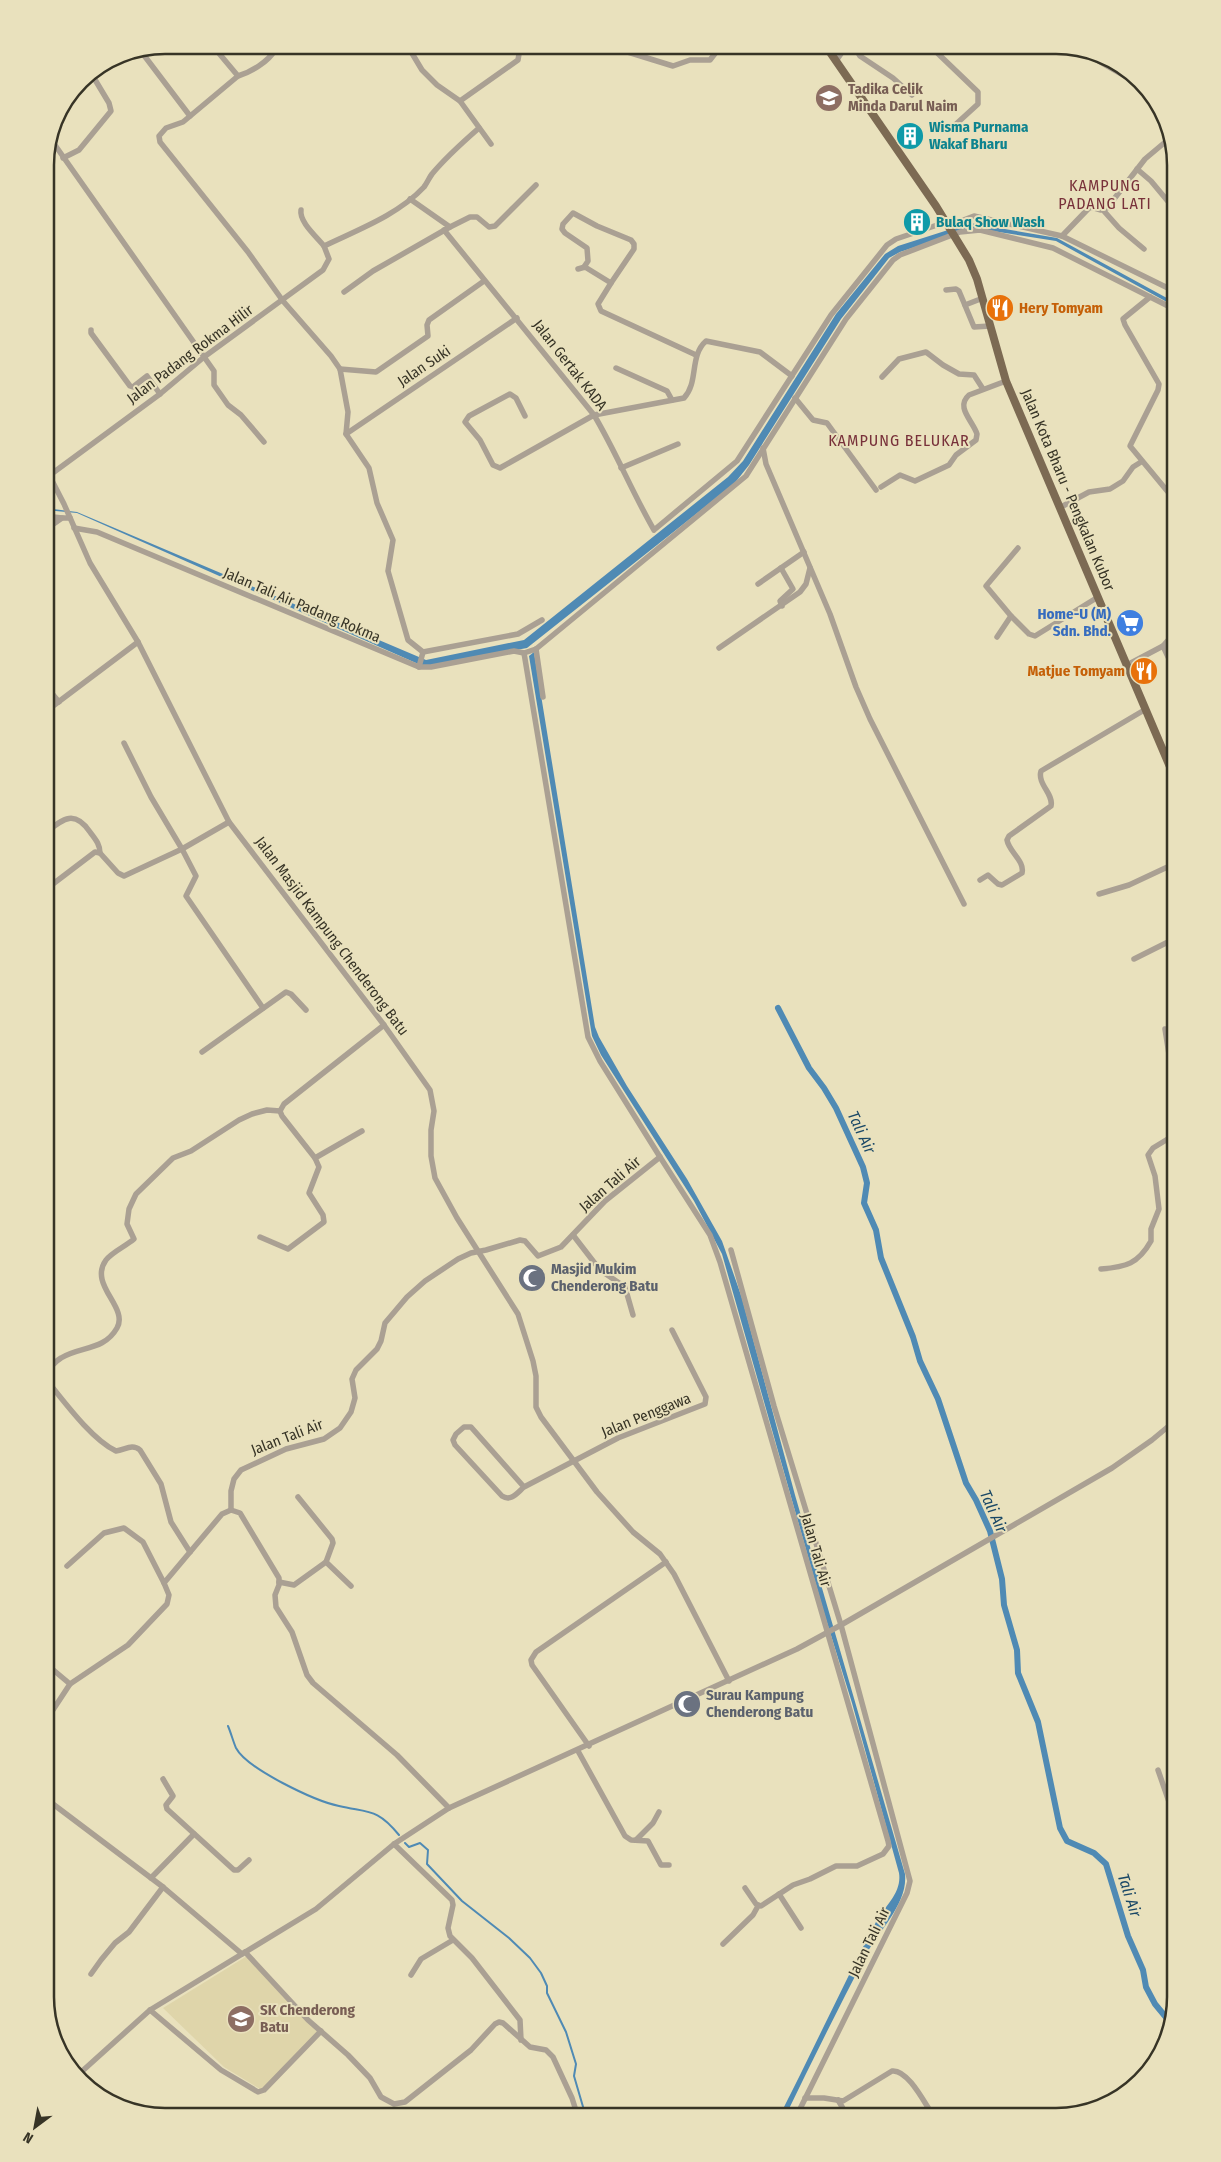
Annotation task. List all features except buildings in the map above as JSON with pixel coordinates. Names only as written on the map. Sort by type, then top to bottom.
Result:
[{"type":"main road","name":"Jalan Kota Bharu - Pengkalan Kubor","points":[[831,54],[954,234],[969,260],[983,298],[1006,381],[1167,759]]},
{"type":"street","points":[[220,54],[238,76]]},
{"type":"street","points":[[272,54],[249,72],[238,76],[190,116],[178,124],[166,128],[159,136],[160,142],[248,252],[283,301],[332,356],[340,369],[348,412],[346,434],[369,468],[377,503],[393,540],[388,571],[408,640],[423,652],[518,634],[542,620]]},
{"type":"street","points":[[413,54],[428,78],[460,100],[490,144]]},
{"type":"street","points":[[460,100],[518,60],[519,54]]},
{"type":"street","points":[[634,54],[673,66],[690,60],[710,60],[715,54]]},
{"type":"street","points":[[836,61],[841,54]]},
{"type":"street","points":[[859,54],[893,78],[912,95]]},
{"type":"street","points":[[938,54],[978,92],[978,104],[956,125]]},
{"type":"street","points":[[145,56],[190,116]]},
{"type":"street","points":[[63,158],[79,150],[110,111],[111,106],[95,79]]},
{"type":"street","points":[[301,210],[300,214],[303,221],[324,246],[389,214],[410,199],[424,187],[430,176],[442,162],[479,128]]},
{"type":"street","points":[[1103,210],[1109,206],[1145,159],[1164,143]]},
{"type":"street","points":[[56,147],[214,371],[214,385],[228,405],[240,414],[264,442]]},
{"type":"street","points":[[1137,169],[1151,181],[1167,200]]},
{"type":"street","points":[[344,292],[363,277],[447,228],[474,217],[489,227],[494,226],[536,185]]},
{"type":"street","name":"Jalan Gertak KADA","points":[[410,199],[447,228],[484,281],[517,318],[594,415],[612,445],[620,468],[654,530],[738,461],[792,376]]},
{"type":"street","points":[[1062,236],[1091,207],[1103,210],[1119,228],[1144,249]]},
{"type":"street","points":[[584,267],[588,261],[588,250],[562,229],[566,220],[573,213],[597,226],[631,240],[634,244],[634,249],[598,304],[599,309],[696,355]]},
{"type":"street","points":[[525,416],[516,398],[510,394],[468,416],[465,422],[480,440],[493,465],[500,468],[594,415],[684,398],[691,388],[696,355],[703,343],[707,341],[759,352],[792,376],[831,315],[887,245],[896,239],[974,216],[1062,236],[1167,288]]},
{"type":"street","points":[[544,697],[535,649],[746,476],[846,319],[892,260],[900,255],[954,234],[970,230],[980,230],[1053,248],[1167,306]]},
{"type":"street","name":"Jalan Padang Rokma Hilir","points":[[54,472],[160,394],[204,357],[323,270],[330,259],[324,246]]},
{"type":"street","points":[[578,268],[584,267],[611,283]]},
{"type":"street","points":[[340,369],[376,372],[426,337],[429,320],[484,281]]},
{"type":"street","points":[[946,290],[958,290],[973,326],[979,328],[990,326]]},
{"type":"street","points":[[1150,297],[1123,319],[1159,384],[1158,390],[1130,443],[1130,448],[1167,492]]},
{"type":"street","points":[[965,305],[983,298]]},
{"type":"street","name":"Jalan Suki","points":[[346,434],[517,318]]},
{"type":"street","points":[[91,330],[91,333],[130,386],[133,387],[147,376],[160,394]]},
{"type":"street","points":[[882,377],[898,360],[926,352],[959,374],[974,375],[983,389]]},
{"type":"street","points":[[616,368],[667,391],[672,400]]},
{"type":"street","points":[[795,398],[812,420],[828,424],[878,489],[900,475],[914,481],[949,465],[956,455],[976,440],[977,434],[963,405],[964,399],[969,395],[1006,381]]},
{"type":"street","points":[[620,468],[678,444]]},
{"type":"street","points":[[763,448],[766,464],[804,552],[870,719],[964,904]]},
{"type":"street","points":[[1060,508],[1089,492],[1110,489],[1123,481],[1133,467],[1141,462]]},
{"type":"street","name":"Jalan Masjid Kampung Chenderong Batu","points":[[54,483],[90,563],[138,642],[229,822],[384,1025],[430,1090],[434,1111],[431,1130],[431,1156],[436,1178],[445,1199],[518,1314],[536,1376],[536,1407],[541,1417],[572,1460],[633,1532],[666,1562],[674,1574],[728,1681]]},
{"type":"street","points":[[54,517],[70,518]]},
{"type":"street","points":[[54,524],[62,518]]},
{"type":"street","name":"Jalan Tali Air Padang Rokma","points":[[74,528],[96,532],[419,666],[432,667],[514,651],[525,652],[535,649]]},
{"type":"street","points":[[1018,548],[987,582],[986,586],[1029,634],[1035,636],[1098,597]]},
{"type":"street","points":[[758,584],[804,552]]},
{"type":"street","points":[[781,568],[793,589],[780,600],[782,606]]},
{"type":"street","points":[[719,648],[800,592],[806,584],[810,568]]},
{"type":"street","points":[[997,637],[1011,616]]},
{"type":"street","points":[[1127,665],[1163,646],[1167,641]]},
{"type":"street","points":[[54,706],[138,642]]},
{"type":"street","points":[[1163,646],[1167,655]]},
{"type":"street","points":[[419,666],[423,652]]},
{"type":"street","points":[[525,652],[588,1037],[600,1061],[660,1157]]},
{"type":"street","points":[[54,696],[59,702]]},
{"type":"street","points":[[980,880],[988,875],[998,884],[1002,885],[1022,873],[1022,866],[1008,845],[1007,840],[1009,836],[1051,806],[1052,800],[1040,778],[1041,772],[1146,709]]},
{"type":"street","points":[[124,743],[151,798],[196,876],[186,896],[263,1008]]},
{"type":"street","points":[[54,826],[62,820],[74,818],[80,820],[100,846],[100,852],[118,873],[124,876],[182,849],[229,822]]},
{"type":"street","points":[[54,884],[92,854],[100,852]]},
{"type":"street","points":[[1099,894],[1129,886],[1167,868]]},
{"type":"street","points":[[1134,959],[1167,942]]},
{"type":"street","points":[[202,1052],[286,992],[291,994],[306,1010]]},
{"type":"street","points":[[280,1111],[284,1104],[384,1025]]},
{"type":"street","points":[[1165,1029],[1167,1042]]},
{"type":"street","points":[[54,1366],[61,1358],[105,1342],[118,1327],[119,1315],[103,1285],[101,1272],[106,1260],[134,1239],[127,1224],[129,1208],[136,1194],[173,1158],[191,1152],[239,1120],[252,1114],[268,1110],[280,1111]]},
{"type":"street","points":[[260,1237],[290,1249],[324,1222],[323,1215],[309,1192],[319,1167],[315,1158],[280,1111]]},
{"type":"street","points":[[315,1158],[362,1131]]},
{"type":"street","points":[[1101,1269],[1128,1266],[1133,1263],[1151,1241],[1151,1228],[1159,1209],[1155,1176],[1148,1155],[1153,1148],[1167,1139]]},
{"type":"street","name":"Jalan Tali Air","points":[[231,1510],[231,1491],[234,1479],[241,1470],[286,1449],[324,1439],[340,1428],[351,1412],[355,1398],[352,1379],[356,1370],[377,1349],[385,1323],[390,1316],[425,1281],[458,1259],[522,1240],[540,1256],[558,1249],[605,1201],[660,1157],[710,1235],[720,1262],[889,1846],[883,1854],[857,1866],[836,1866],[810,1879],[792,1885],[779,1894]]},
{"type":"street","points":[[573,1235],[600,1269],[626,1288],[633,1315]]},
{"type":"street","name":"Jalan Tali Air","points":[[731,1250],[774,1406],[840,1626],[910,1881],[907,1893],[801,2108]]},
{"type":"street","name":"Jalan Penggawa","points":[[524,1487],[471,1427],[464,1427],[454,1436],[455,1445],[504,1497],[512,1498],[524,1487],[572,1460],[618,1438],[706,1402],[706,1397],[672,1330]]},
{"type":"street","points":[[54,1389],[69,1408],[106,1446],[116,1451],[130,1446],[140,1450],[161,1484],[171,1522],[190,1552]]},
{"type":"street","points":[[82,2071],[150,2010],[316,1909],[394,1844],[449,1808],[782,1657],[840,1626],[1129,1457],[1167,1427]]},
{"type":"street","points":[[279,1582],[294,1586],[326,1562],[333,1543],[332,1539],[298,1497]]},
{"type":"street","points":[[164,1583],[222,1514],[236,1510],[244,1516],[278,1575],[279,1582],[275,1597],[278,1612],[292,1632],[308,1675],[313,1683],[390,1749],[449,1808]]},
{"type":"street","points":[[54,1708],[70,1684],[128,1645],[165,1606],[169,1595],[143,1542],[124,1528],[104,1533],[67,1566]]},
{"type":"street","points":[[326,1562],[350,1586]]},
{"type":"street","points":[[589,1746],[530,1660],[536,1652],[666,1562]]},
{"type":"street","points":[[54,1671],[70,1684]]},
{"type":"street","points":[[578,1751],[625,1836],[631,1840],[648,1841],[661,1865],[669,1865]]},
{"type":"street","points":[[1158,1770],[1167,1796]]},
{"type":"street","points":[[163,1779],[173,1796],[166,1804],[166,1808],[234,1870],[238,1870],[249,1860]]},
{"type":"street","points":[[54,1805],[164,1887],[244,1953],[370,2078],[382,2097],[394,2104],[405,2102],[464,2056],[499,2022],[504,2023],[533,2049],[546,2050],[553,2057],[575,2108]]},
{"type":"street","points":[[636,1840],[654,1822],[659,1812]]},
{"type":"street","points":[[151,1878],[194,1834]]},
{"type":"street","points":[[394,1844],[452,1900],[453,1905],[448,1928],[453,1940],[472,1958],[520,2020],[521,2040]]},
{"type":"street","points":[[91,1974],[115,1943],[128,1932],[164,1887]]},
{"type":"street","points":[[745,1888],[758,1906]]},
{"type":"street","points":[[758,1906],[764,1905],[779,1894],[801,1928]]},
{"type":"street","points":[[723,1944],[753,1915],[758,1906]]},
{"type":"street","points":[[411,1975],[421,1959],[453,1940]]},
{"type":"street","points":[[150,2010],[222,2070],[258,2092],[264,2090],[321,2031]]},
{"type":"street","points":[[806,2098],[848,2099],[892,2071],[897,2070],[906,2076],[928,2108]]},
{"type":"street","points":[[838,2100],[843,2108]]},
{"type":"shaded area","name":"SK Chenderong Batu","points":[[247,1956],[318,2031],[266,2086],[260,2089],[224,2067],[163,2008]]},
{"type":"water","points":[[970,223],[1057,238],[1167,298],[1167,302],[1056,241],[973,228],[900,252],[889,258],[841,319],[749,465],[734,484],[527,648],[425,667],[77,513],[54,511],[54,509],[77,512],[426,660],[524,640],[728,477],[743,461],[836,314],[885,254],[898,246]]},
{"type":"water","points":[[534,652],[595,1027],[627,1086],[687,1179],[722,1241],[742,1298],[795,1495],[905,1874],[902,1896],[892,1916],[866,1955],[789,2108],[783,2108],[877,1920],[896,1892],[899,1873],[852,1703],[824,1613],[722,1254],[694,1201],[601,1055],[592,1036],[529,656]]},
{"type":"waterway","name":"Tali Air","points":[[778,1008],[809,1068],[836,1108],[863,1167],[867,1183],[864,1203],[876,1230],[881,1258],[913,1337],[920,1361],[938,1399],[966,1483],[990,1531],[1002,1579],[1004,1605],[1017,1650],[1018,1673],[1038,1722],[1060,1828],[1067,1841],[1094,1853],[1106,1864],[1128,1936],[1143,1970],[1146,1987],[1155,2004],[1165,2016]]},
{"type":"waterway","points":[[228,1726],[236,1748],[253,1765],[267,1774],[314,1798],[372,1813],[385,1820],[399,1835]]},
{"type":"waterway","points":[[405,1843],[409,1847],[420,1843],[428,1850],[427,1864],[462,1901],[509,1938],[530,1958],[541,1973],[547,1986],[547,1993],[566,2032],[576,2064],[574,2076],[583,2108]]},
{"type":"place","name":"Tadika Celik Minda Darul Naim","points":[[829,98]]},
{"type":"place","name":"Wisma Purnama Wakaf Bharu","points":[[910,136]]},
{"type":"place","name":"Bulaq Show Wash","points":[[917,222]]},
{"type":"place","name":"Hery Tomyam","points":[[1000,308]]},
{"type":"place","name":"Home-U (M) Sdn. Bhd.","points":[[1130,623]]},
{"type":"place","name":"Matjue Tomyam","points":[[1144,671]]},
{"type":"place","name":"Masjid Mukim Chenderong Batu","points":[[532,1278]]},
{"type":"place","name":"Surau Kampung Chenderong Batu","points":[[687,1704]]},
{"type":"place","name":"SK Chenderong Batu","points":[[241,2019]]},
{"type":"district","name":"KAMPUNG PADANG LATI","points":[[1105,194]]},
{"type":"district","name":"KAMPUNG BELUKAR","points":[[899,440]]}]
